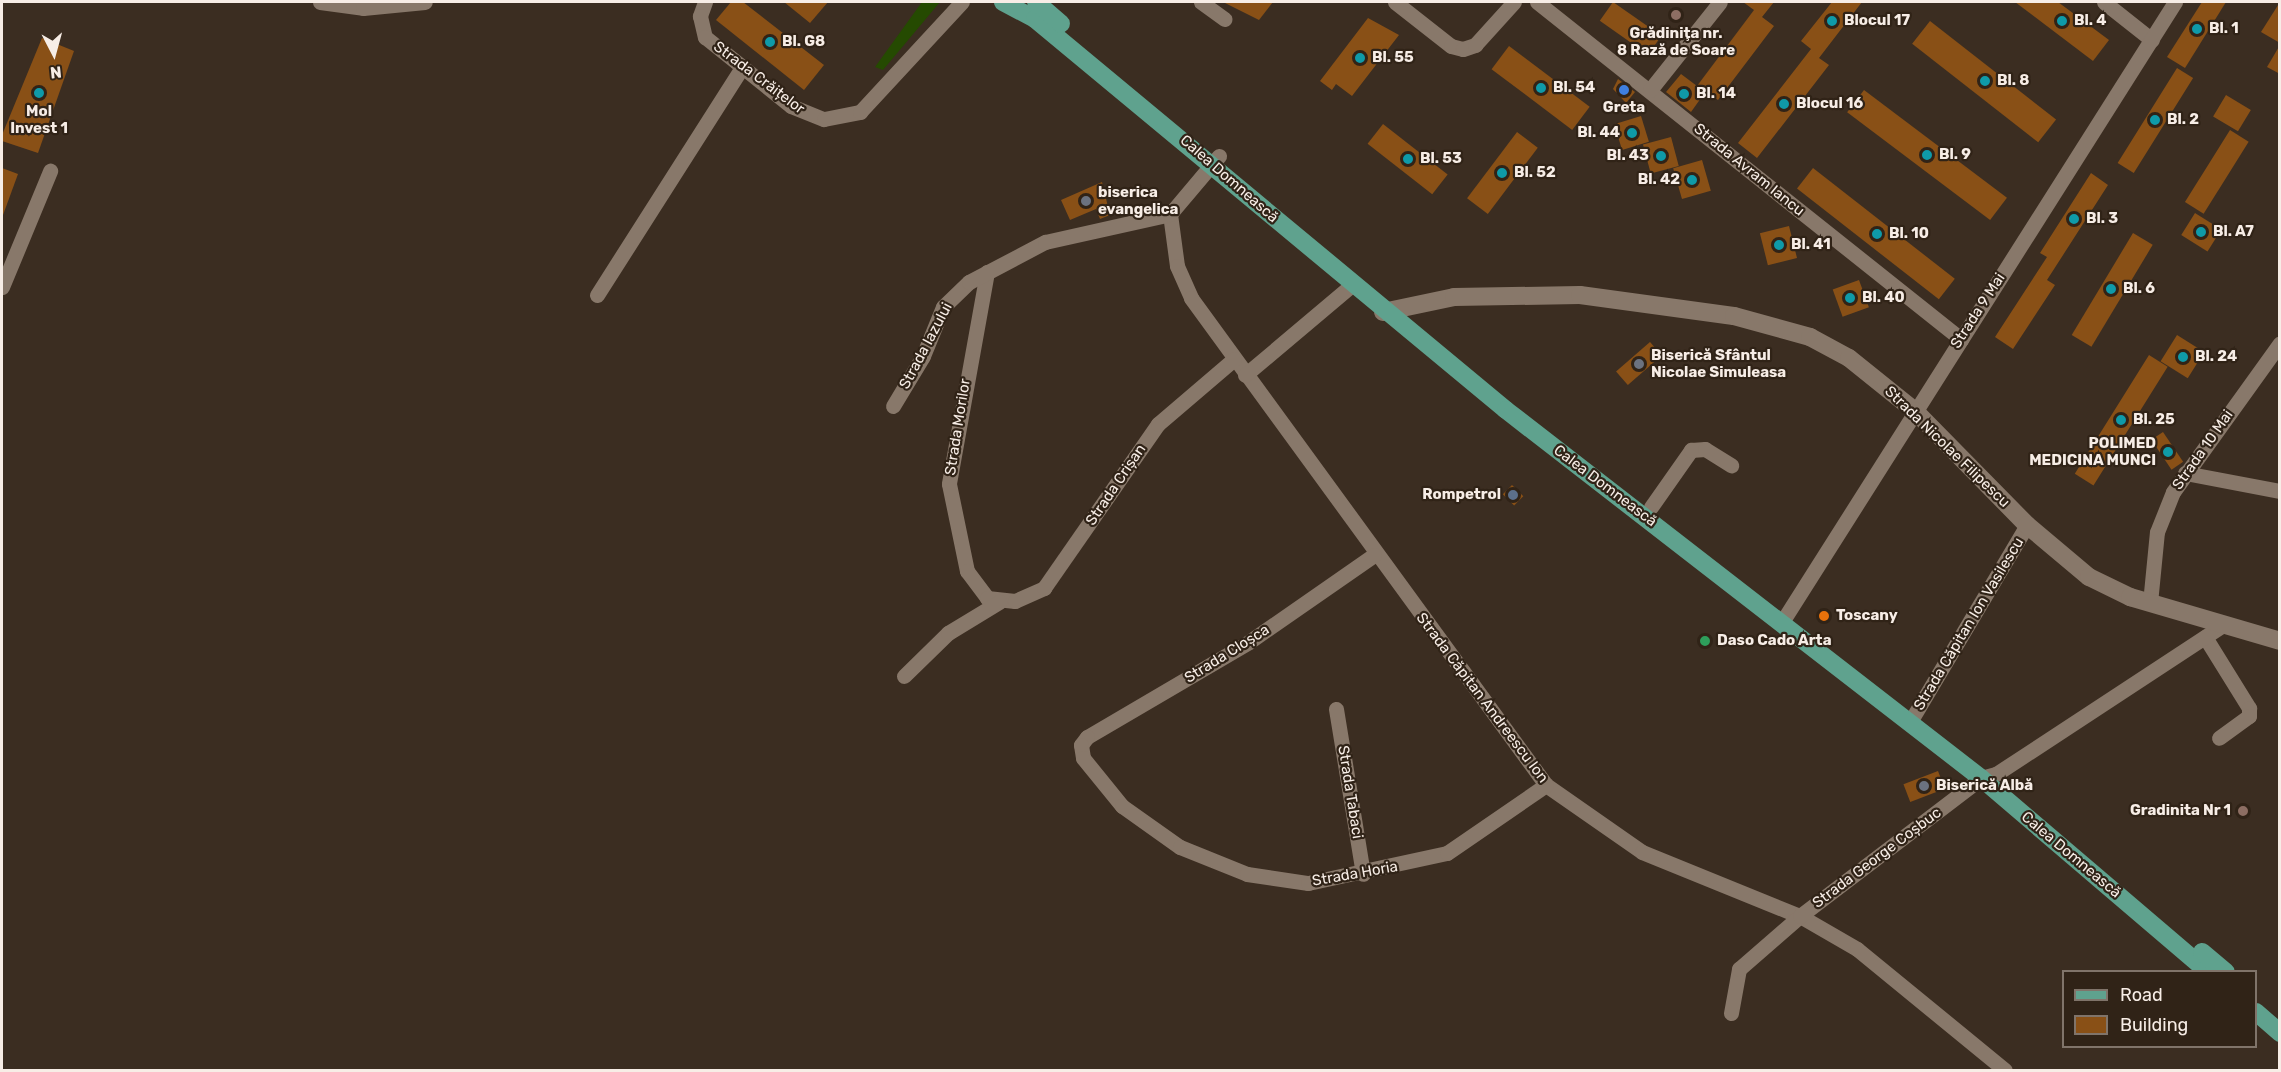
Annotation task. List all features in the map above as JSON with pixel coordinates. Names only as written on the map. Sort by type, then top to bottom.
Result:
[{"type":"main road","name":"Calea Domnească","points":[[1003,2],[1035,19],[1215,160],[1390,309],[1989,776],[2224,970]]},
{"type":"main road","name":"Calea Domnească","points":[[1036,2],[1352,285],[1390,309],[1651,507],[1786,617]]},
{"type":"main road","name":"Calea Domnească","points":[[1989,776],[2206,970]]},
{"type":"main road","points":[[2257,998],[2280,1018]]},
{"type":"main road","points":[[2257,1013],[2280,1033]]},
{"type":"street","points":[[320,2],[363,8],[425,2]]},
{"type":"street","name":"Strada Crăițelor","points":[[705,2],[700,16],[705,37],[741,69],[791,106],[824,119],[850,117],[880,94],[962,2]]},
{"type":"street","points":[[1201,2],[1224,19]]},
{"type":"street","points":[[1395,2],[1451,46],[1463,49],[1475,45],[1514,2]]},
{"type":"street","name":"Strada Avram Iancu","points":[[1537,2],[1961,339]]},
{"type":"street","points":[[1650,90],[1720,2]]},
{"type":"street","points":[[2104,2],[2152,40]]},
{"type":"street","name":"Strada 9 Mai","points":[[1786,617],[2175,2]]},
{"type":"street","points":[[597,295],[741,69]]},
{"type":"street","points":[[1170,214],[1215,160]]},
{"type":"street","points":[[2,287],[51,171]]},
{"type":"street","name":"Strada Iazului","points":[[893,406],[923,356],[943,307],[987,272],[1045,242],[1170,214]]},
{"type":"street","name":"Strada Căpitan Andreescu Ion","points":[[1170,214],[1183,282],[1245,375],[1374,555],[1546,785],[1642,852],[1800,916],[1888,972],[2005,1071]]},
{"type":"street","name":"Strada Morilor","points":[[987,272],[949,484],[967,571],[975,587],[999,602]]},
{"type":"street","points":[[1245,375],[1352,285]]},
{"type":"street","name":"Strada Nicolae Filipescu","points":[[1390,309],[1455,297],[1580,295],[1734,316],[1829,345],[1915,411],[2027,525],[2088,578],[2150,603],[2280,641]]},
{"type":"street","name":"Strada 10 Mai","points":[[2150,603],[2157,532],[2185,473],[2280,343]]},
{"type":"street","name":"Strada Crișan","points":[[999,602],[1029,597],[1051,581],[1158,424],[1234,359]]},
{"type":"street","points":[[1651,507],[1691,450],[1705,449],[1731,465]]},
{"type":"street","points":[[2185,473],[2280,491]]},
{"type":"street","name":"Strada Căpitan Ion Vasilescu","points":[[1913,717],[2027,525]]},
{"type":"street","name":"Strada Cloșca","points":[[1081,751],[1087,737],[1249,642],[1374,555]]},
{"type":"street","points":[[904,676],[948,633],[999,602]]},
{"type":"street","name":"Strada George Coșbuc","points":[[1731,1013],[1739,969],[1800,916],[1989,776],[2223,626]]},
{"type":"street","points":[[2205,638],[2249,708],[2248,716],[2219,738]]},
{"type":"street","name":"Strada Tabaci","points":[[1336,709],[1363,874]]},
{"type":"street","name":"Strada Horia","points":[[1081,751],[1122,806],[1180,847],[1222,867],[1308,883],[1363,874],[1447,853],[1546,785]]},
{"type":"green space","points":[[922,2],[940,2],[883,70],[875,67]]},
{"type":"building","name":"Bl. G8","points":[[731,2],[743,2],[824,65],[804,90],[716,20]]},
{"type":"building","points":[[784,2],[828,2],[810,23]]},
{"type":"building","points":[[1223,2],[1273,2],[1259,20]]},
{"type":"building","points":[[1613,2],[1661,36],[1648,55],[1600,21]]},
{"type":"building","points":[[1743,2],[1774,2],[1762,17],[1774,26],[1718,100],[1706,91],[1691,112],[1666,92],[1681,74],[1697,86],[1754,10]]},
{"type":"building","name":"Blocul 16","points":[[1832,2],[1862,2],[1819,58],[1829,65],[1757,158],[1738,143],[1811,49],[1801,41]]},
{"type":"building","name":"Bl. 4","points":[[2015,2],[2058,2],[2109,40],[2093,61]]},
{"type":"building","name":"Bl. 1","points":[[2202,2],[2226,2],[2185,68],[2167,57]]},
{"type":"building","points":[[2280,2],[2280,43],[2261,32]]},
{"type":"building","name":"Bl. 55","points":[[1368,18],[1399,35],[1352,96],[1336,84],[1332,90],[1320,81]]},
{"type":"building","name":"Bl. 8","points":[[1930,21],[2056,120],[2038,142],[1912,44]]},
{"type":"building","name":"Mol Invest 1","points":[[42,38],[74,51],[38,153],[2,141],[2,135]]},
{"type":"building","points":[[2280,45],[2280,74],[2267,67]]},
{"type":"building","name":"Bl. 54","points":[[1509,46],[1590,107],[1572,130],[1492,69]]},
{"type":"building","name":"Bl. 2","points":[[2177,68],[2193,78],[2134,173],[2118,163]]},
{"type":"building","name":"Greta","points":[[1618,79],[1635,92],[1626,103],[1613,89]]},
{"type":"building","name":"Bl. 9","points":[[1864,90],[2007,198],[1990,220],[1847,112]]},
{"type":"building","points":[[2226,95],[2251,110],[2238,131],[2213,116]]},
{"type":"building","name":"Bl. 44","points":[[1641,116],[1649,142],[1622,150],[1614,124]]},
{"type":"building","name":"Bl. 53","points":[[1383,124],[1448,174],[1432,194],[1368,144]]},
{"type":"building","points":[[2230,130],[2249,142],[2204,214],[2185,202]]},
{"type":"building","name":"Bl. 52","points":[[1517,132],[1538,148],[1488,214],[1467,198]]},
{"type":"building","name":"Bl. 43","points":[[1671,137],[1679,166],[1651,173],[1643,145]]},
{"type":"building","name":"Bl. 42","points":[[1702,160],[1711,191],[1682,199],[1673,168]]},
{"type":"building","points":[[2,168],[18,174],[3,215],[2,215]]},
{"type":"building","name":"Bl. 10","points":[[1813,168],[1955,279],[1939,299],[1797,188]]},
{"type":"building","points":[[2091,173],[2108,185],[2047,280],[2055,285],[2013,349],[1995,337],[2047,257],[2040,253]]},
{"type":"building","name":"biserica evangelica","points":[[1102,182],[1110,215],[1100,219],[1096,209],[1070,220],[1061,200]]},
{"type":"building","name":"Bl. A7","points":[[2195,213],[2221,229],[2208,251],[2181,235]]},
{"type":"building","name":"Bl. 41","points":[[1789,226],[1797,258],[1768,265],[1760,233]]},
{"type":"building","name":"Bl. 6","points":[[2133,233],[2153,245],[2091,347],[2072,335]]},
{"type":"building","name":"Bl. 40","points":[[1859,280],[1869,307],[1843,317],[1833,290]]},
{"type":"building","name":"Bl. 24","points":[[2177,335],[2204,352],[2188,378],[2161,361]]},
{"type":"building","name":"Biserică Sfântul Nicolae Simuleasa","points":[[1650,342],[1662,356],[1628,385],[1616,372]]},
{"type":"building","name":"Bl. 25","points":[[2149,355],[2168,367],[2093,485],[2075,474]]},
{"type":"building","name":"POLIMED MEDICINA MUNCI","points":[[2163,432],[2183,462],[2172,470],[2151,440]]},
{"type":"building","name":"Rompetrol","points":[[1512,485],[1523,496],[1514,506],[1503,494]]},
{"type":"building","name":"Biserică Albă","points":[[1938,771],[1945,789],[1910,802],[1903,784]]},
{"type":"place","name":"Grădiniţa nr. 8 Rază de Soare","points":[[1676,15]]},
{"type":"place","name":"Blocul 17","points":[[1832,21]]},
{"type":"place","name":"Bl. 4","points":[[2062,21]]},
{"type":"place","name":"Bl. 1","points":[[2197,29]]},
{"type":"place","name":"Bl. G8","points":[[770,42]]},
{"type":"place","name":"Bl. 55","points":[[1360,58]]},
{"type":"place","name":"Bl. 8","points":[[1985,81]]},
{"type":"place","name":"Bl. 54","points":[[1541,88]]},
{"type":"place","name":"Greta","points":[[1624,90]]},
{"type":"place","name":"Mol Invest 1","points":[[39,93]]},
{"type":"place","name":"Bl. 14","points":[[1684,94]]},
{"type":"place","name":"Blocul 16","points":[[1784,104]]},
{"type":"place","name":"Bl. 2","points":[[2155,120]]},
{"type":"place","name":"Bl. 44","points":[[1632,133]]},
{"type":"place","name":"Bl. 9","points":[[1927,155]]},
{"type":"place","name":"Bl. 43","points":[[1661,156]]},
{"type":"place","name":"Bl. 53","points":[[1408,159]]},
{"type":"place","name":"Bl. 52","points":[[1502,173]]},
{"type":"place","name":"Bl. 42","points":[[1692,180]]},
{"type":"place","name":"biserica evangelica","points":[[1086,201]]},
{"type":"place","name":"Bl. 3","points":[[2074,219]]},
{"type":"place","name":"Bl. A7","points":[[2201,232]]},
{"type":"place","name":"Bl. 10","points":[[1877,234]]},
{"type":"place","name":"Bl. 41","points":[[1779,245]]},
{"type":"place","name":"Bl. 6","points":[[2111,289]]},
{"type":"place","name":"Bl. 40","points":[[1850,298]]},
{"type":"place","name":"Bl. 24","points":[[2183,357]]},
{"type":"place","name":"Biserică Sfântul Nicolae Simuleasa","points":[[1639,364]]},
{"type":"place","name":"Bl. 25","points":[[2121,420]]},
{"type":"place","name":"POLIMED MEDICINA MUNCI","points":[[2168,452]]},
{"type":"place","name":"Rompetrol","points":[[1513,495]]},
{"type":"place","name":"Toscany","points":[[1824,616]]},
{"type":"place","name":"Daso Cado Arta","points":[[1705,641]]},
{"type":"place","name":"Biserică Albă","points":[[1924,786]]},
{"type":"place","name":"Gradinita Nr 1","points":[[2243,811]]}]
